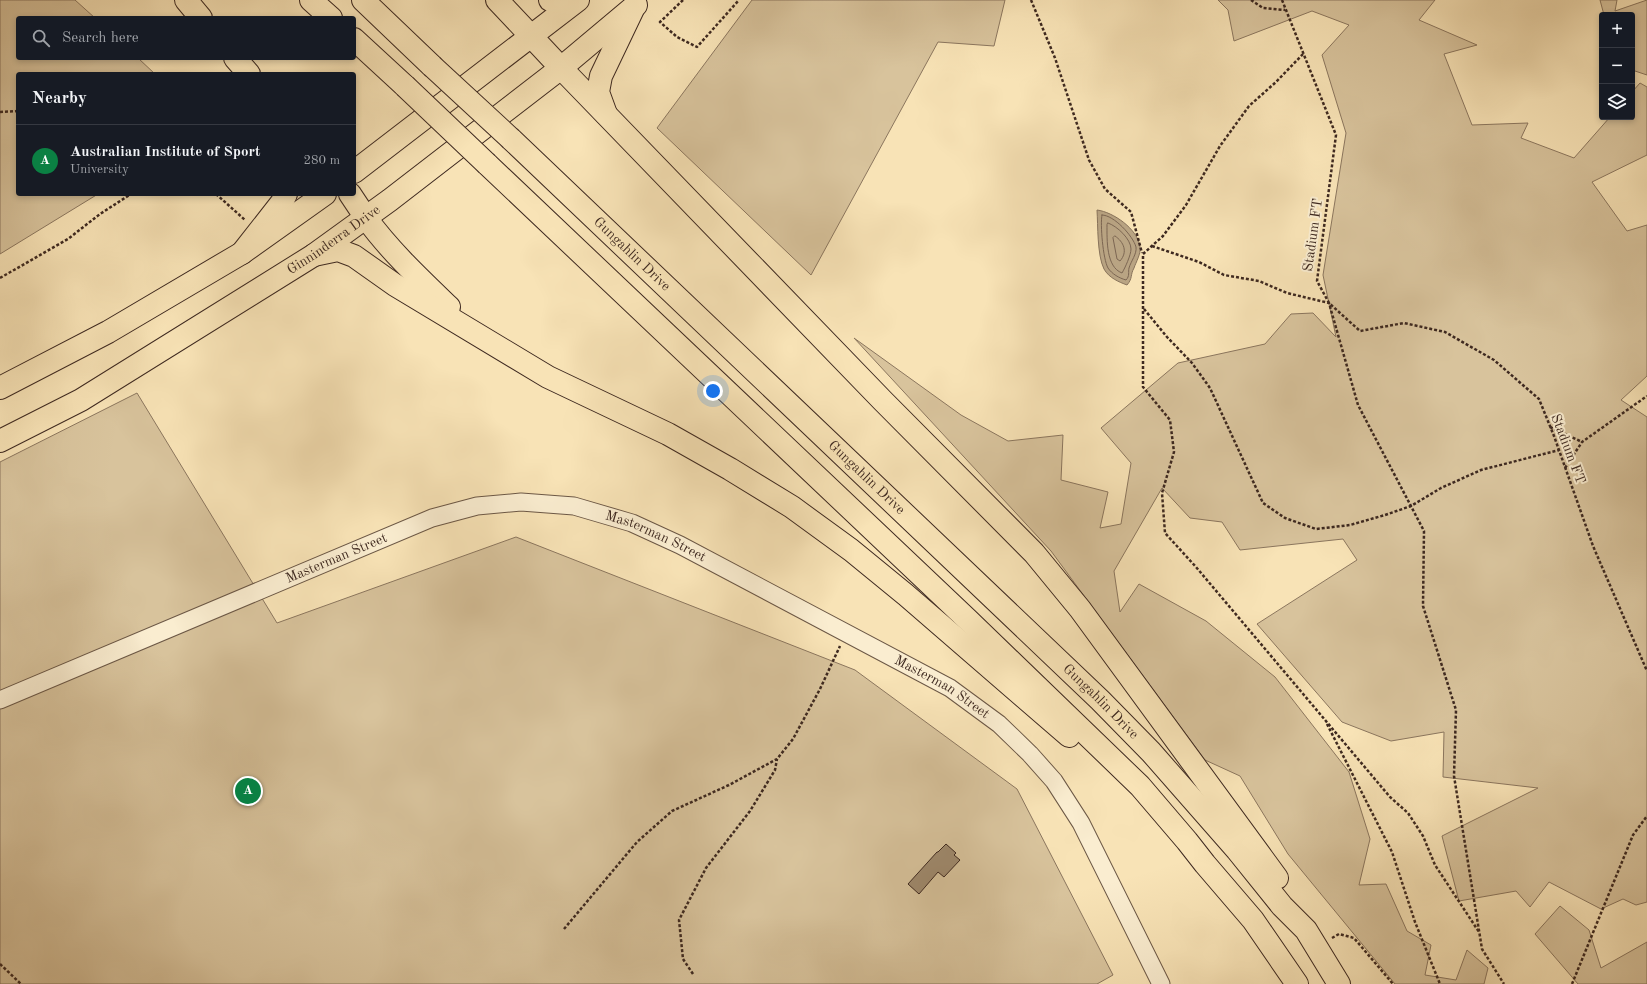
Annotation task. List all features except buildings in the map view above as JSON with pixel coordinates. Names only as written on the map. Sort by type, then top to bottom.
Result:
[{"type":"main road","points":[[186,0],[199,16]]},
{"type":"main road","points":[[311,0],[329,16]]},
{"type":"main road","name":"Gungahlin Drive","points":[[363,0],[1100,700],[1151,752],[1237,850],[1282,906],[1311,938],[1339,984]]},
{"type":"main road","points":[[497,0],[606,115],[883,401],[1034,553],[1080,609],[1251,841],[1292,899],[1311,938]]},
{"type":"main road","points":[[550,0],[555,2],[577,0]]},
{"type":"main road","points":[[356,170],[577,0]]},
{"type":"main road","points":[[606,115],[598,92],[601,76],[638,3]]},
{"type":"main road","name":"Ginninderra Drive","points":[[0,441],[81,400],[314,255],[366,218],[561,68],[638,3]]},
{"type":"main road","points":[[356,41],[1079,726],[1140,786],[1253,920],[1297,984]]},
{"type":"main road","points":[[237,60],[247,72]]},
{"type":"main road","points":[[242,252],[282,202],[285,196]]},
{"type":"main road","points":[[0,388],[108,332],[242,252],[322,196]]},
{"type":"main road","points":[[351,196],[375,230],[416,276],[479,336]]},
{"type":"main road","points":[[314,255],[338,250],[354,256],[395,285],[548,377],[668,434],[730,469],[792,507],[851,550],[962,643],[1071,738],[1153,819],[1205,864]]},
{"type":"street","name":"Masterman Street","points":[[0,700],[432,518],[477,506],[521,502],[574,506],[632,523],[680,545],[950,688],[999,724],[1030,754],[1054,781],[1081,823],[1161,984]]},
{"type":"path","points":[[683,0],[660,22],[677,37],[696,47],[739,0]]},
{"type":"path","points":[[1031,0],[1032,6],[1055,58],[1089,160],[1105,189],[1131,212],[1142,254],[1143,387],[1170,420],[1174,452],[1162,493],[1164,532],[1196,567],[1390,797],[1408,813],[1423,836],[1435,864],[1479,932]]},
{"type":"path","points":[[1252,0],[1263,8],[1286,10]]},
{"type":"path","name":"Stadium FT","points":[[1282,0],[1336,135],[1317,281],[1329,303],[1360,331],[1404,323],[1445,332],[1494,360],[1538,399],[1566,468],[1593,546],[1647,670]]},
{"type":"path","points":[[1142,254],[1163,236],[1186,205],[1220,146],[1249,106],[1304,54]]},
{"type":"path","points":[[0,112],[16,111]]},
{"type":"path","points":[[0,278],[68,240],[100,214],[128,196]]},
{"type":"path","points":[[218,196],[240,216],[259,230]]},
{"type":"path","points":[[1152,246],[1199,262],[1224,275],[1259,281],[1287,293],[1329,303],[1358,405],[1424,531],[1423,606],[1456,710],[1454,776],[1482,949],[1504,984]]},
{"type":"path","points":[[1143,308],[1167,337],[1192,363],[1210,388],[1263,503],[1285,518],[1316,529],[1350,525],[1385,515],[1411,506],[1441,488],[1481,470],[1559,450]]},
{"type":"path","points":[[1566,468],[1582,442],[1647,396]]},
{"type":"path","points":[[1550,426],[1582,442]]},
{"type":"path","points":[[564,929],[637,842],[672,812],[729,785],[777,759],[793,739],[820,689],[846,634]]},
{"type":"path","points":[[1325,720],[1392,852],[1416,922],[1440,984]]},
{"type":"path","points":[[693,974],[683,959],[679,920],[706,868],[750,811],[775,770],[777,759]]},
{"type":"path","points":[[1572,984],[1633,835],[1647,816]]},
{"type":"path","points":[[1311,938],[1339,934],[1354,938],[1393,984]]},
{"type":"path","points":[[0,964],[21,984]]},
{"type":"shaded area","points":[[0,0],[75,0],[93,16],[16,16],[16,60],[140,60],[153,72],[16,72],[16,196],[95,196],[0,254]]},
{"type":"shaded area","points":[[752,0],[1005,0],[994,46],[938,42],[811,275],[657,128]]},
{"type":"shaded area","points":[[1218,0],[1435,0],[1419,20],[1477,45],[1444,54],[1472,125],[1528,123],[1521,138],[1574,158],[1607,120],[1635,120],[1635,89],[1640,83],[1647,87],[1647,155],[1592,182],[1627,231],[1647,225],[1647,376],[1621,400],[1647,417],[1647,902],[1636,905],[1623,899],[1601,909],[1549,882],[1530,907],[1516,891],[1459,901],[1442,836],[1538,788],[1443,777],[1444,732],[1391,741],[1342,722],[1257,624],[1357,560],[1343,539],[1240,550],[1222,522],[1190,518],[1162,488],[1114,571],[1120,612],[1139,584],[1206,621],[1275,677],[1349,772],[1370,839],[1359,885],[1386,884],[1407,931],[1431,945],[1425,975],[1456,980],[1467,950],[1488,968],[1484,984],[1395,984],[1288,854],[1240,776],[1205,760],[1051,551],[854,338],[961,415],[1008,441],[1063,435],[1061,480],[1108,492],[1100,528],[1121,524],[1131,463],[1101,428],[1178,363],[1265,344],[1291,314],[1313,313],[1336,337],[1323,275],[1346,133],[1322,55],[1349,25],[1312,11],[1234,41],[1228,10]]},
{"type":"shaded area","points":[[1600,0],[1617,0],[1615,11],[1647,0],[1647,75],[1635,71],[1635,12],[1603,12]]},
{"type":"shaded area","points":[[137,393],[277,623],[516,537],[855,670],[1017,789],[1113,975],[1097,984],[0,984],[0,462]]},
{"type":"shaded area","points":[[1560,906],[1589,930],[1601,968],[1647,942],[1647,984],[1578,984],[1535,934]]},
{"type":"water","points":[[1097,210],[1110,214],[1124,222],[1135,234],[1138,240],[1140,252],[1127,285],[1111,277],[1104,269],[1099,248]]},
{"type":"place","name":"Australian Institute of Sport","points":[[248,791]]}]
